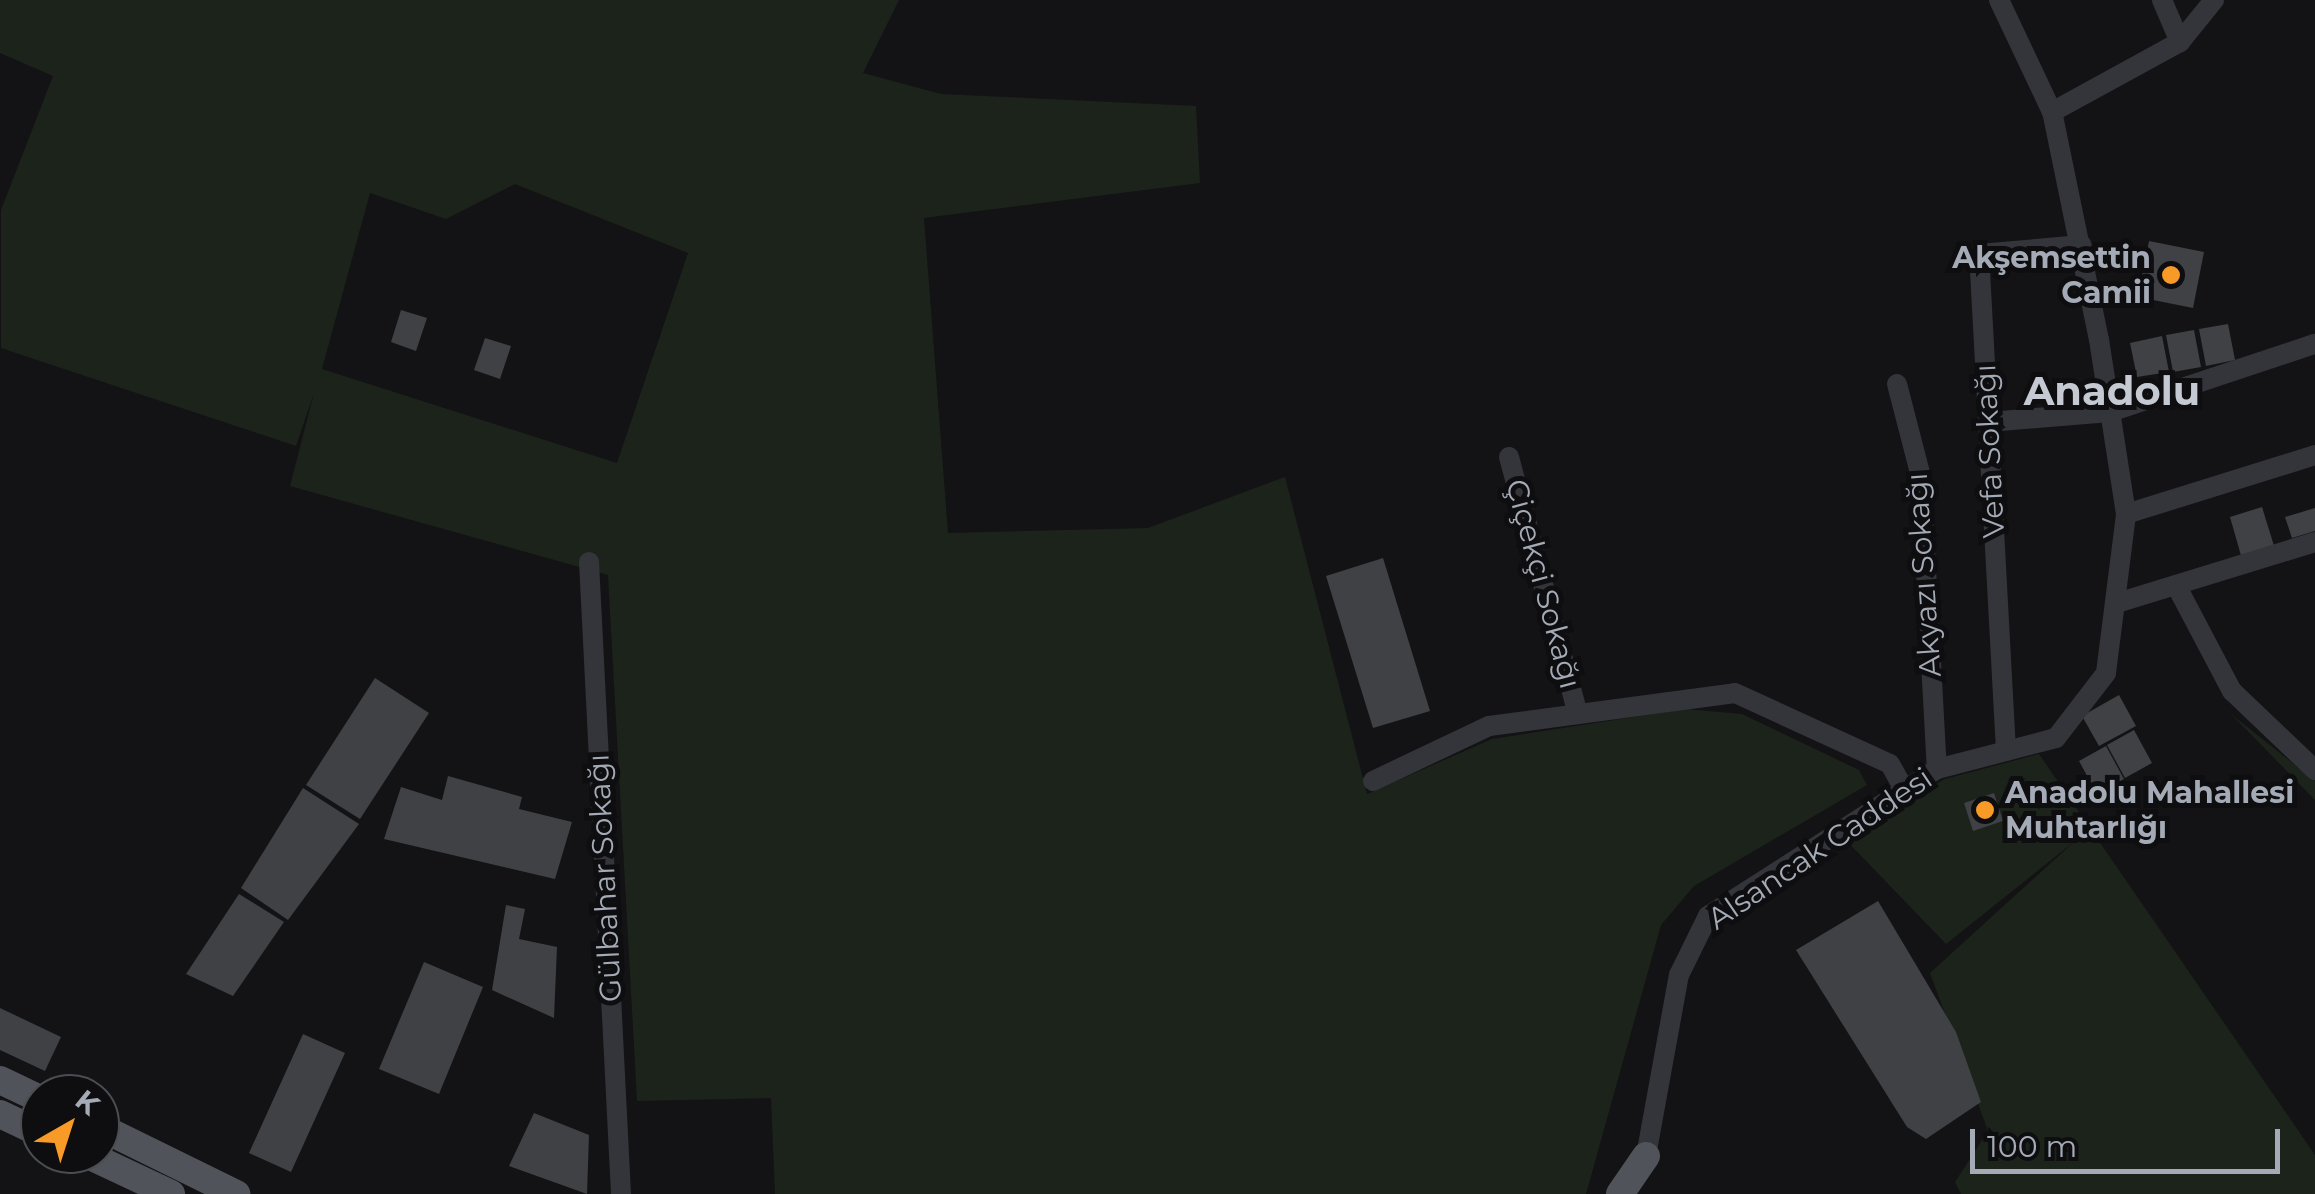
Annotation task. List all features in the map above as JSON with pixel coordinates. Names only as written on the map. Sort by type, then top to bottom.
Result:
[{"type":"main road","points":[[120,1137],[236,1194]]},
{"type":"main road","points":[[1620,1194],[1646,1156]]},
{"type":"main road","points":[[1636,1194],[1646,1156]]},
{"type":"main road","points":[[120,1171],[170,1194]]},
{"type":"main road","points":[[114,1174],[144,1194]]},
{"type":"street","name":"Alsancak Caddesi","points":[[1646,1156],[1689,944],[1708,916],[1937,769],[2056,738],[2106,673],[2126,514],[2110,412],[2082,245],[2052,112],[1999,0]]},
{"type":"street","points":[[2162,0],[2180,42]]},
{"type":"street","points":[[2052,112],[2180,42],[2214,0]]},
{"type":"street","name":"Vefa Sokağı","points":[[2006,751],[1979,254],[2082,245]]},
{"type":"street","points":[[1988,422],[2110,412],[2315,344]]},
{"type":"street","name":"Akyazı Sokağı","points":[[1897,384],[1921,478],[1937,769]]},
{"type":"street","points":[[2126,514],[2315,454]]},
{"type":"street","name":"Çiçekçi Sokağı","points":[[1509,458],[1577,711]]},
{"type":"street","points":[[2117,603],[2315,542]]},
{"type":"street","name":"Gülbahar Sokağı","points":[[588,562],[621,1194]]},
{"type":"street","points":[[2176,585],[2232,691],[2315,770]]},
{"type":"street","points":[[1373,781],[1489,726],[1577,711],[1736,693],[1890,764],[1904,789]]},
{"type":"shaded area","points":[[0,0],[899,0],[863,73],[941,94],[1196,106],[1200,183],[924,218],[948,533],[1148,528],[1285,477],[1367,794],[1492,739],[1685,709],[1742,714],[1859,770],[1867,785],[1694,886],[1661,925],[1586,1194],[775,1194],[771,1098],[637,1101],[608,575],[290,486],[314,393],[296,446],[1,348],[1,210],[53,76],[0,53]],"holes":[[[515,184],[688,253],[617,463],[322,369],[370,193],[446,219]]]},
{"type":"shaded area","points":[[2231,714],[2315,781],[2315,800]]},
{"type":"shaded area","points":[[2039,754],[2315,1155],[2315,1194],[1961,1194],[1955,1182],[1988,1131],[1930,973],[2075,841],[1946,944],[1842,836],[1945,779]]},
{"type":"building","name":"Akşemsettin Camii","points":[[2149,241],[2204,252],[2193,308],[2138,297]]},
{"type":"building","points":[[401,310],[427,318],[416,351],[391,342]]},
{"type":"building","points":[[2228,324],[2235,360],[2206,366],[2199,329]]},
{"type":"building","points":[[2194,330],[2201,367],[2173,372],[2166,335]]},
{"type":"building","points":[[2162,336],[2169,372],[2137,377],[2130,343]]},
{"type":"building","points":[[485,338],[511,346],[500,379],[474,370]]},
{"type":"building","points":[[2262,507],[2275,549],[2242,559],[2230,517]]},
{"type":"building","points":[[2315,508],[2315,531],[2292,538],[2285,517]]},
{"type":"building","points":[[1383,558],[1430,711],[1373,728],[1326,576]]},
{"type":"building","points":[[375,678],[429,713],[360,819],[306,785]]},
{"type":"building","points":[[2119,695],[2136,726],[2099,746],[2082,716]]},
{"type":"building","points":[[2134,730],[2152,763],[2125,778],[2107,745]]},
{"type":"building","points":[[2106,746],[2124,779],[2097,794],[2079,761]]},
{"type":"building","points":[[448,776],[522,797],[519,809],[572,822],[555,879],[384,839],[401,787],[442,800]]},
{"type":"building","points":[[303,788],[359,824],[288,920],[241,888]]},
{"type":"building","points":[[1994,793],[2003,821],[1973,831],[1964,803]]},
{"type":"building","points":[[239,894],[284,922],[233,996],[186,974]]},
{"type":"building","points":[[1878,901],[1956,1032],[1981,1102],[1926,1139],[1907,1127],[1796,950]]},
{"type":"building","points":[[506,905],[525,909],[519,939],[557,947],[554,1018],[492,990]]},
{"type":"building","points":[[424,962],[483,987],[439,1094],[379,1069]]},
{"type":"building","points":[[0,1008],[61,1037],[45,1071],[0,1050]]},
{"type":"building","points":[[303,1034],[345,1053],[291,1172],[249,1153]]},
{"type":"building","points":[[534,1113],[589,1135],[587,1194],[509,1166]]},
{"type":"place","name":"Akşemsettin Camii","points":[[2171,275]]},
{"type":"place","name":"Anadolu Mahallesi Muhtarlığı","points":[[1985,810]]},
{"type":"district","name":"Anadolu","points":[[2112,391]]}]
